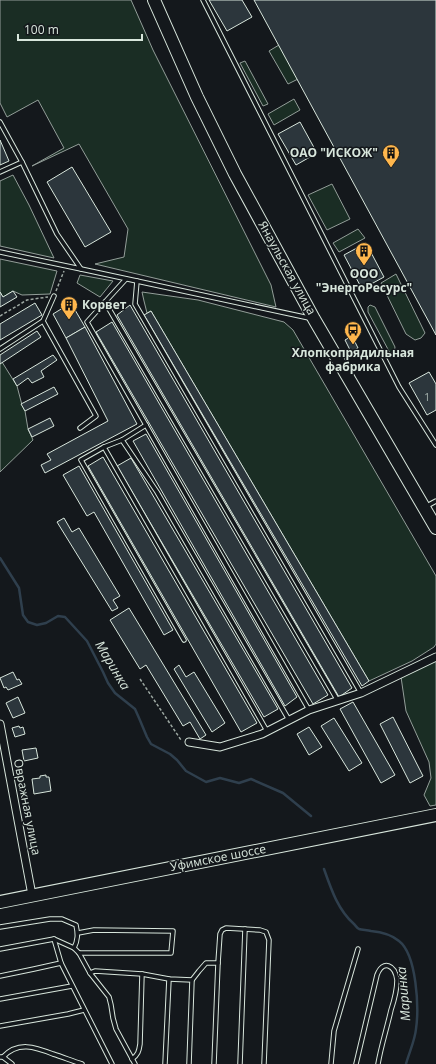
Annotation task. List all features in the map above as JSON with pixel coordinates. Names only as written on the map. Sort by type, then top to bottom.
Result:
[{"type":"main road","name":"Янаульская улица","points":[[154,0],[197,97],[235,174],[314,319],[436,528]]},
{"type":"main road","name":"Уфимское шоссе","points":[[0,902],[436,815]]},
{"type":"street","points":[[189,742],[220,747],[262,734],[309,710],[361,693],[436,657]]},
{"type":"street","name":"Овражная улица","points":[[0,725],[32,895]]},
{"type":"lane","points":[[203,0],[399,388],[436,445]]},
{"type":"lane","points":[[0,122],[22,162],[57,234],[81,269]]},
{"type":"lane","points":[[0,172],[22,162]]},
{"type":"lane","points":[[0,252],[314,319]]},
{"type":"lane","points":[[126,279],[87,322],[309,710]]},
{"type":"lane","points":[[137,281],[135,304],[361,693]]},
{"type":"lane","points":[[0,349],[43,321],[54,296]]},
{"type":"lane","points":[[105,302],[338,701]]},
{"type":"lane","points":[[43,321],[96,416],[80,428]]},
{"type":"lane","points":[[146,425],[122,440],[104,447],[81,460],[184,640]]},
{"type":"lane","points":[[122,440],[157,492],[289,720]]},
{"type":"lane","points":[[104,447],[267,731]]},
{"type":"lane","points":[[424,508],[436,501]]},
{"type":"lane","points":[[0,927],[50,919],[62,919],[76,925],[78,933],[77,942],[74,948]]},
{"type":"lane","points":[[214,1064],[220,934],[222,930],[226,928],[260,930],[266,932],[269,940],[264,1064]]},
{"type":"lane","points":[[240,1064],[245,929]]},
{"type":"lane","points":[[78,933],[94,930],[173,931],[171,953],[79,953]]},
{"type":"lane","points":[[54,939],[61,963],[112,1064]]},
{"type":"lane","points":[[0,949],[54,939],[74,948],[79,953],[90,973],[109,997],[116,1030],[135,1064]]},
{"type":"lane","points":[[331,1064],[334,1032],[358,949]]},
{"type":"lane","points":[[0,976],[34,970],[61,963]]},
{"type":"lane","points":[[189,1064],[192,980],[206,963],[218,963]]},
{"type":"lane","points":[[356,1064],[377,975],[383,966],[388,966],[394,971],[397,980],[396,994],[378,1064]]},
{"type":"lane","points":[[90,973],[95,971],[142,974],[169,979],[192,980]]},
{"type":"lane","points":[[132,1059],[137,1057],[140,1044],[142,974]]},
{"type":"lane","points":[[165,1064],[169,979]]},
{"type":"lane","points":[[0,999],[72,986]]},
{"type":"lane","points":[[0,1026],[84,1010]]},
{"type":"lane","points":[[12,1064],[2,1057],[8,1051],[25,1047],[35,1047],[82,1064]]},
{"type":"path","points":[[0,316],[27,300],[54,296],[66,266]]},
{"type":"path","points":[[140,679],[181,740],[189,742]]},
{"type":"green space","points":[[0,0],[131,0],[153,50],[271,285],[276,307],[95,264],[124,257],[128,229],[79,144],[32,166],[64,148],[38,100],[7,117],[0,103]]},
{"type":"green space","points":[[279,45],[298,79],[288,84],[269,51]]},
{"type":"green space","points":[[245,61],[268,104],[263,106],[240,63]]},
{"type":"green space","points":[[294,99],[300,110],[274,125],[268,114]]},
{"type":"green space","points":[[13,175],[54,258],[0,246],[0,181]]},
{"type":"green space","points":[[332,184],[350,219],[327,230],[308,195]]},
{"type":"green space","points":[[358,229],[365,238],[339,252],[333,243]]},
{"type":"green space","points":[[0,259],[57,271],[50,294],[22,295],[13,291],[3,297],[0,292]]},
{"type":"green space","points":[[396,274],[425,333],[421,338],[415,340],[406,334],[381,283]]},
{"type":"green space","points":[[80,275],[113,281],[100,297],[77,283]]},
{"type":"green space","points":[[142,292],[198,300],[284,322],[293,330],[436,576],[436,644],[434,647],[412,661],[369,681],[151,311],[147,313]]},
{"type":"green space","points":[[370,305],[375,307],[395,347],[394,353],[390,353],[368,312],[368,307]]},
{"type":"green space","points":[[2,362],[17,386],[25,411],[28,429],[33,440],[0,472],[0,364]]},
{"type":"green space","points":[[436,659],[436,805],[430,806],[424,795],[431,778],[429,762],[406,711],[401,677]]},
{"type":"building","points":[[209,0],[242,0],[252,17],[227,31]]},
{"type":"building","name":"ОАО \"ИСКОЖ\"","points":[[254,0],[436,0],[436,335]]},
{"type":"building","points":[[300,122],[317,153],[296,165],[278,134]]},
{"type":"building","points":[[0,140],[9,161],[0,165]]},
{"type":"building","points":[[72,167],[111,232],[85,247],[47,182]]},
{"type":"building","name":"ООО \"ЭнергоРесурс\"","points":[[366,243],[384,277],[362,289],[344,255]]},
{"type":"building","points":[[13,291],[17,297],[0,307],[0,292],[3,297]]},
{"type":"building","points":[[35,303],[42,315],[0,340],[0,324]]},
{"type":"building","name":"Корвет","points":[[71,303],[85,327],[66,338],[53,314]]},
{"type":"building","points":[[130,305],[352,688],[339,697],[117,315]]},
{"type":"building","points":[[151,311],[369,681],[362,686],[144,315]]},
{"type":"building","points":[[112,322],[328,695],[313,704],[96,332]]},
{"type":"building","points":[[85,327],[137,424],[45,473],[41,465],[51,460],[47,454],[108,421],[66,338]]},
{"type":"building","points":[[37,331],[41,337],[0,364],[0,355]]},
{"type":"building","points":[[352,336],[358,348],[351,352],[345,340]]},
{"type":"building","points":[[53,355],[57,360],[41,371],[44,377],[32,383],[28,378],[17,386],[13,379]]},
{"type":"building","points":[[429,372],[436,384],[436,410],[427,415],[409,383]]},
{"type":"building","points":[[54,387],[58,394],[25,411],[21,404]]},
{"type":"building","points":[[50,418],[54,426],[32,437],[28,429]]},
{"type":"building","points":[[146,434],[297,697],[285,706],[133,441]]},
{"type":"building","points":[[103,457],[257,723],[241,732],[88,466]]},
{"type":"building","points":[[131,458],[278,709],[264,717],[117,466]]},
{"type":"building","points":[[79,466],[173,630],[164,635],[94,512],[87,516],[63,475]]},
{"type":"building","points":[[64,518],[72,532],[79,528],[120,596],[113,600],[118,608],[112,611],[57,522]]},
{"type":"building","points":[[129,608],[206,735],[200,739],[190,722],[183,726],[146,665],[140,669],[110,620]]},
{"type":"building","points":[[179,665],[186,677],[194,672],[225,723],[212,732],[174,669]]},
{"type":"building","points":[[13,672],[17,680],[19,679],[22,684],[8,690],[6,687],[4,688],[0,678]]},
{"type":"building","points":[[18,697],[25,713],[13,718],[6,703]]},
{"type":"building","points":[[353,702],[395,775],[381,783],[340,709]]},
{"type":"building","points":[[393,717],[423,776],[410,783],[380,724]]},
{"type":"building","points":[[334,718],[362,763],[349,771],[321,726]]},
{"type":"building","points":[[19,726],[20,728],[23,727],[25,734],[15,737],[12,728]]},
{"type":"building","points":[[309,727],[322,747],[309,755],[297,734]]},
{"type":"building","points":[[36,748],[38,758],[24,761],[22,750]]},
{"type":"building","points":[[46,775],[46,777],[49,777],[51,791],[34,794],[32,779],[40,778],[40,776]]},
{"type":"waterway","name":"Маринка","points":[[0,558],[19,588],[23,615],[28,622],[37,625],[46,623],[58,616],[65,617],[87,641],[108,683],[115,693],[135,709],[151,744],[170,754],[186,771],[206,782],[220,778],[239,783],[251,779],[283,793],[311,816]]},
{"type":"waterway","name":"Маринка","points":[[324,869],[332,892],[339,906],[357,928],[382,933],[393,937],[405,948],[410,958],[417,996],[417,1020],[414,1038],[406,1064]]},
{"type":"place","name":"ОАО \"ИСКОЖ\"","points":[[391,168]]},
{"type":"place","name":"ООО \"ЭнергоРесурс\"","points":[[364,266]]},
{"type":"place","name":"Корвет","points":[[69,320]]},
{"type":"place","name":"Хлопкопрядильная фабрика","points":[[353,345]]}]
